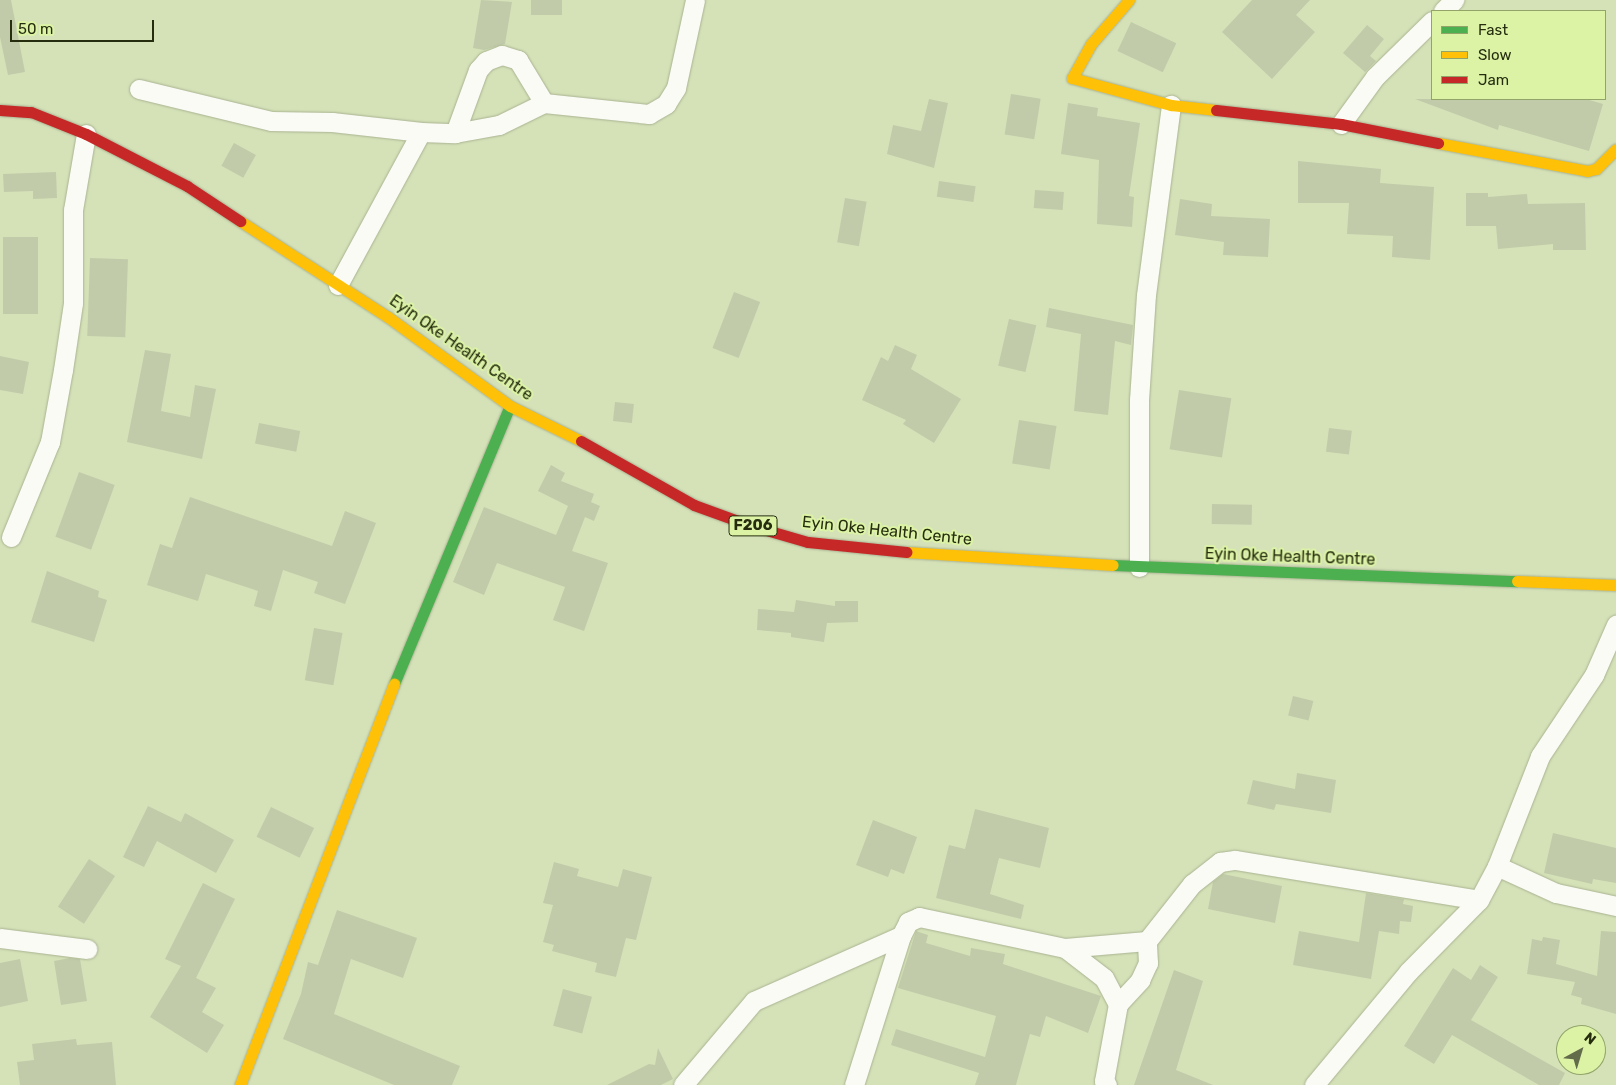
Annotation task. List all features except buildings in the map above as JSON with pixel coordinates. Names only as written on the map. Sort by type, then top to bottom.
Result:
[{"type":"main road","points":[[1129,0],[1091,44],[1072,78],[1171,105],[1341,124],[1587,172],[1596,169],[1616,149]]},
{"type":"main road","name":"Eyin Oke Health Centre","points":[[0,110],[31,112],[86,134],[187,186],[338,284],[510,406],[694,505],[808,542],[927,554],[1139,567],[1616,585]]},
{"type":"main road","points":[[240,1085],[407,651],[510,406]]},
{"type":"street","points":[[139,89],[271,121],[332,122],[421,132],[455,133],[499,125],[544,102],[649,114],[666,104],[676,88],[695,0]]},
{"type":"street","points":[[1443,10],[1454,0]]},
{"type":"street","points":[[1341,124],[1376,77],[1431,22]]},
{"type":"street","points":[[455,133],[478,70],[486,61],[502,56],[518,60],[544,102]]},
{"type":"street","points":[[1139,567],[1139,400],[1146,295],[1171,105]]},
{"type":"street","points":[[338,284],[421,132]]},
{"type":"street","points":[[11,537],[50,442],[62,379],[73,303],[73,210],[86,134]]},
{"type":"street","points":[[1314,1085],[1408,972],[1479,900],[1497,866],[1540,756],[1594,675],[1616,625]]},
{"type":"street","points":[[1107,1085],[1104,1081],[1118,1004],[1140,980],[1148,963],[1147,941],[1192,884],[1220,862],[1244,862],[1479,900]]},
{"type":"street","points":[[1497,866],[1556,893],[1616,906]]},
{"type":"street","points":[[854,1085],[901,936],[908,922],[919,917],[1065,948],[1147,941]]},
{"type":"street","points":[[683,1085],[754,1001],[901,936]]},
{"type":"street","points":[[0,938],[87,950]]},
{"type":"street","points":[[1065,948],[1104,978],[1118,1004]]},
{"type":"traffic: fast","points":[[394,684],[510,406]]},
{"type":"traffic: fast","points":[[1113,565],[1517,581]]},
{"type":"traffic: slow","points":[[1129,0],[1091,44],[1072,78],[1171,105],[1216,110]]},
{"type":"traffic: slow","points":[[1438,143],[1587,171],[1596,169],[1616,149]]},
{"type":"traffic: slow","points":[[240,221],[388,317],[510,406],[581,441]]},
{"type":"traffic: slow","points":[[906,552],[1113,565]]},
{"type":"traffic: slow","points":[[1517,581],[1616,585]]},
{"type":"traffic: slow","points":[[240,1085],[394,684]]},
{"type":"traffic: jam","points":[[0,110],[31,112],[86,134],[187,186],[240,221]]},
{"type":"traffic: jam","points":[[1216,110],[1341,124],[1438,143]]},
{"type":"traffic: jam","points":[[581,441],[694,505],[749,525],[808,542],[906,552]]}]
